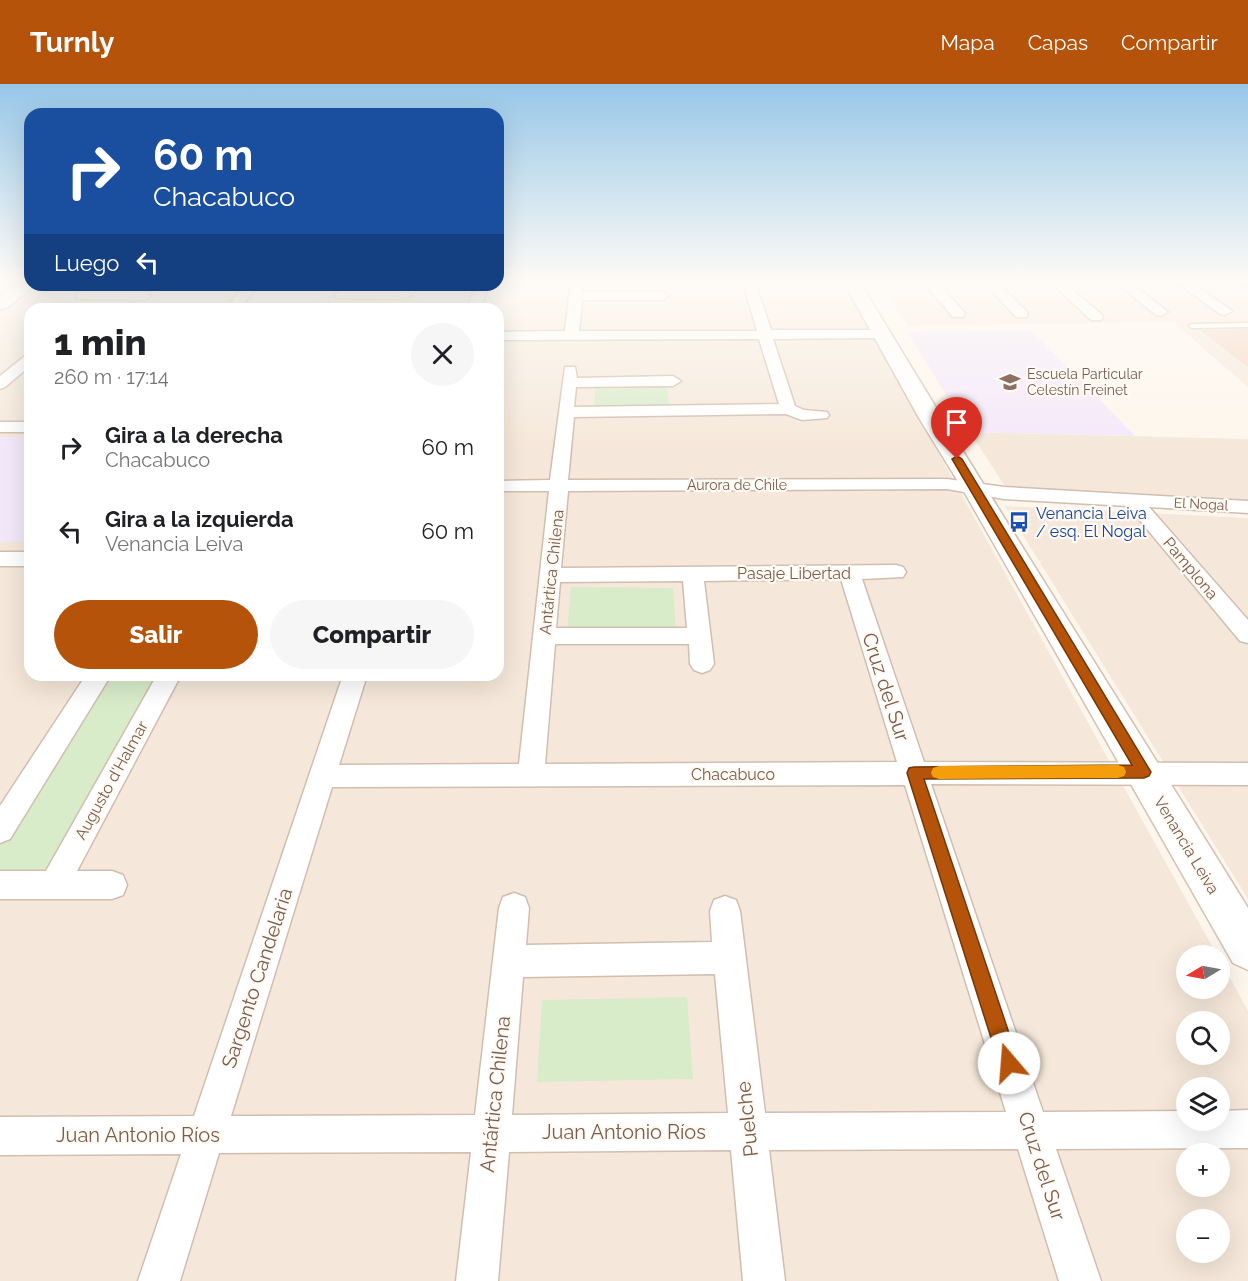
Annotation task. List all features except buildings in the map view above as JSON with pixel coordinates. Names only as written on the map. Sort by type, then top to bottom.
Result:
[{"type":"street","points":[[765,335],[788,409]]},
{"type":"street","points":[[504,336],[781,335]]},
{"type":"street","name":"Venancia Leiva","points":[[882,335],[1248,948]]},
{"type":"street","points":[[0,384],[22,372]]},
{"type":"street","name":"Antártica Chilena","points":[[531,775],[569,376],[673,378],[676,411]]},
{"type":"street","points":[[566,412],[788,409],[802,415],[821,415]]},
{"type":"street","points":[[0,427],[24,427]]},
{"type":"street","name":"Aurora de Chile","points":[[504,486],[946,484],[975,488]]},
{"type":"street","name":"El Nogal","points":[[975,488],[1004,493],[1248,507]]},
{"type":"street","name":"Pamplona","points":[[1133,500],[1248,635]]},
{"type":"street","points":[[0,578],[15,559]]},
{"type":"street","name":"Pasaje Libertad","points":[[550,574],[896,572]]},
{"type":"street","name":"Cruz del Sur","points":[[849,573],[1080,1281]]},
{"type":"street","points":[[693,574],[702,664]]},
{"type":"street","points":[[544,636],[699,636]]},
{"type":"street","points":[[0,830],[95,681]]},
{"type":"street","name":"Augusto d'Halmar","points":[[54,885],[166,681]]},
{"type":"street","name":"Sargento Candelaria","points":[[159,1281],[354,681]]},
{"type":"street","name":"Chacabuco","points":[[322,776],[1144,772],[1248,774]]},
{"type":"street","points":[[0,885],[112,885]]},
{"type":"street","name":"Antártica Chilena","points":[[477,1281],[514,908]]},
{"type":"street","name":"Puelche","points":[[725,911],[764,1281]]},
{"type":"street","points":[[509,961],[730,957]]},
{"type":"street","name":"Juan Antonio Ríos","points":[[0,1136],[1248,1129]]},
{"type":"shaded area","points":[[0,335],[24,335],[24,681],[504,681],[504,335],[873,335],[1211,945],[1176,945],[1176,999],[1230,999],[1230,978],[1248,1011],[1248,1281],[0,1281]]},
{"type":"shaded area","name":"Escuela Particular Celestín Freinet","points":[[909,335],[1036,335],[1135,436],[970,432]]},
{"type":"shaded area","points":[[1188,335],[1248,335],[1248,387]]},
{"type":"shaded area","points":[[970,432],[1248,439],[1248,500],[1006,488]]},
{"type":"shaded area","points":[[0,437],[24,437],[24,542],[0,542]]},
{"type":"shaded area","points":[[1005,506],[1248,518],[1248,899],[1047,574]]},
{"type":"green space","points":[[596,385],[667,386],[669,407],[594,406]]},
{"type":"green space","points":[[571,587],[673,588],[676,631],[567,630]]},
{"type":"green space","points":[[104,681],[156,681],[54,867],[37,878],[0,877],[0,845]]},
{"type":"green space","points":[[687,997],[693,1079],[537,1082],[542,1000]]},
{"type":"slow traffic","points":[[939,773],[1118,772]]},
{"type":"place","name":"Escuela Particular Celestín Freinet","points":[[1010,382]]},
{"type":"place","name":"Venancia Leiva / esq. El Nogal","points":[[1019,522]]},
{"type":"route","points":[[957,459],[1144,772],[914,773],[1009,1063]]}]
